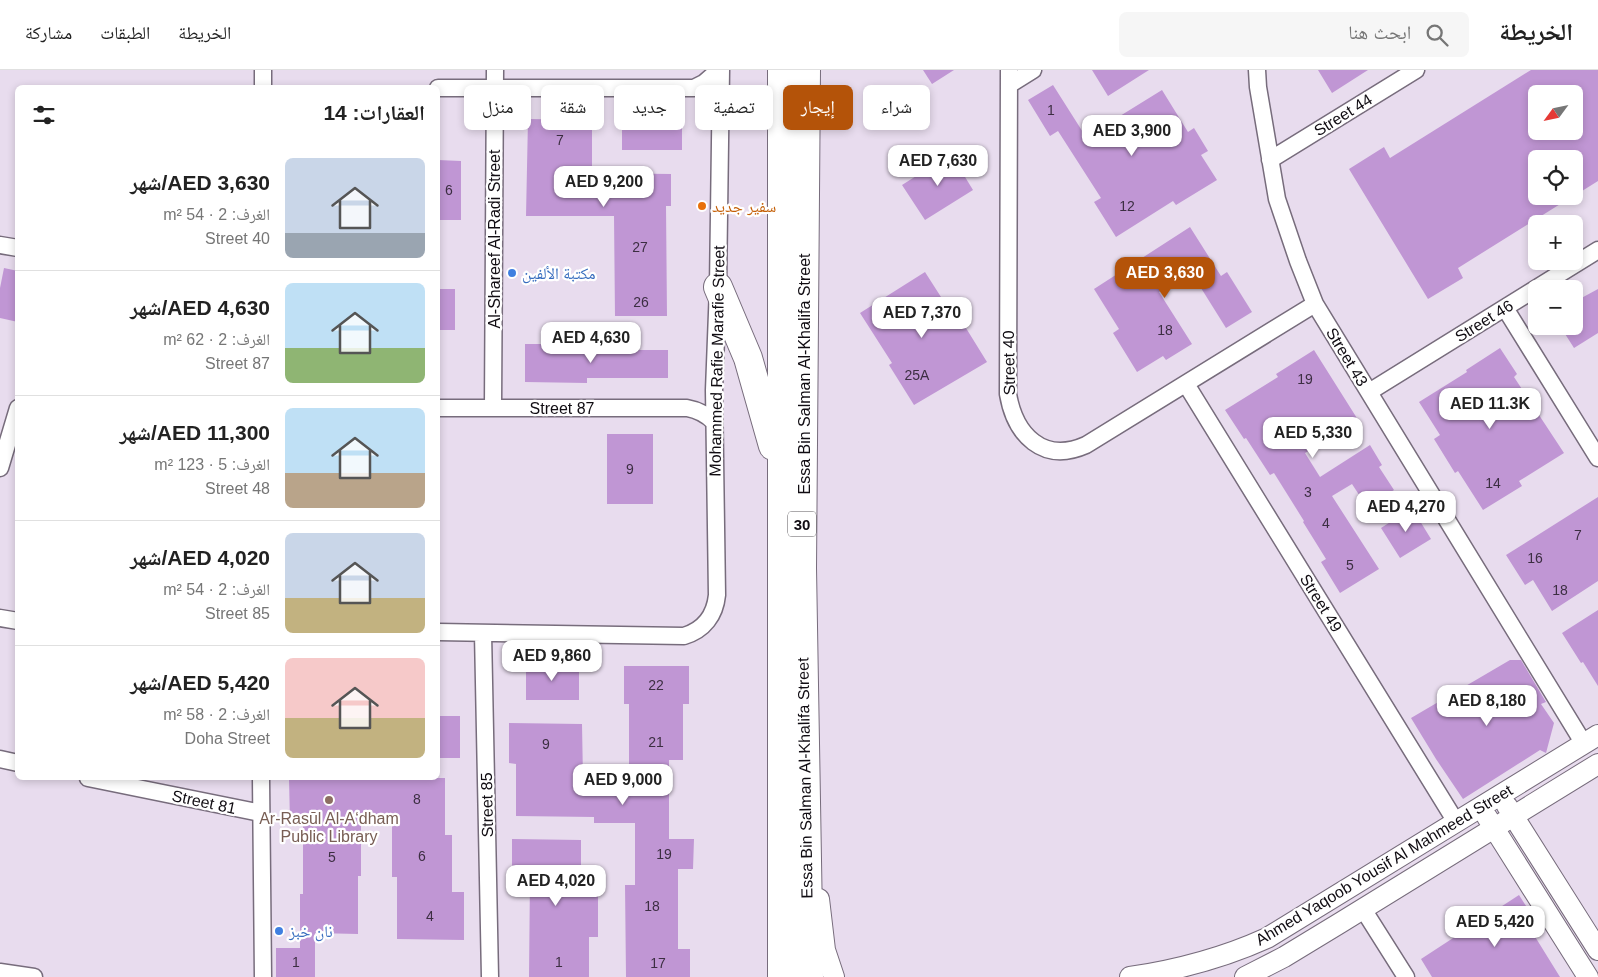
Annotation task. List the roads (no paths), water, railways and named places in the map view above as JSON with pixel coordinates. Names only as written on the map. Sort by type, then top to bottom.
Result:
[{"type":"highway","name":"Essa Bin Salman Al-Khalifa Street","points":[[782,70],[782,977]]},
{"type":"highway","name":"Essa Bin Salman Al-Khalifa Street","points":[[806,70],[802,558],[808,977]]},
{"type":"highway","points":[[718,287],[748,358],[782,480]]},
{"type":"street","points":[[262,70],[263,85]]},
{"type":"street","name":"Al-Shareef Al-Radi Street","points":[[495,70],[495,85]]},
{"type":"street","points":[[531,88],[694,88],[720,70]]},
{"type":"street","name":"Mohammed Rafie Marafie Street","points":[[720,70],[720,85]]},
{"type":"street","points":[[1009,77],[1033,70]]},
{"type":"street","name":"Street 43","points":[[1257,70],[1258,87],[1277,198],[1298,261],[1316,304],[1369,392],[1591,740]]},
{"type":"street","name":"Street 44","points":[[1270,160],[1416,70]]},
{"type":"street","name":"Street 40","points":[[1009,77],[1008,394],[1012,411],[1021,429],[1031,441],[1045,449],[1060,452],[1076,449],[1316,304]]},
{"type":"street","points":[[440,88],[464,88]]},
{"type":"street","name":"Al-Shareef Al-Radi Street","points":[[493,408],[495,130]]},
{"type":"street","name":"Mohammed Rafie Marafie Street","points":[[484,633],[684,636],[694,632],[706,623],[712,615],[716,604],[714,390],[718,287],[720,130]]},
{"type":"street","points":[[0,245],[15,248]]},
{"type":"street","name":"Street 46","points":[[1369,392],[1598,250]]},
{"type":"street","points":[[1505,308],[1598,458]]},
{"type":"street","name":"Street 49","points":[[1186,384],[1456,822]]},
{"type":"street","points":[[687,408],[702,400],[714,390]]},
{"type":"street","name":"Street 87","points":[[440,408],[687,408],[697,410],[714,422]]},
{"type":"street","points":[[0,468],[15,418]]},
{"type":"street","points":[[0,618],[15,620]]},
{"type":"street","points":[[440,632],[484,633]]},
{"type":"street","name":"Street 85","points":[[484,633],[490,977]]},
{"type":"street","name":"Ahmed Yaqoob Yousif Al Mahmeed Street","points":[[1140,976],[1211,960],[1267,938],[1591,740]]},
{"type":"street","points":[[0,759],[15,762]]},
{"type":"street","name":"Ahmed Yaqoob Yousif Al Mahmeed Street","points":[[1245,977],[1284,957],[1364,909],[1598,764]]},
{"type":"street","points":[[805,777],[825,950],[834,977]]},
{"type":"street","name":"Street 81","points":[[98,780],[261,814]]},
{"type":"street","points":[[261,780],[263,977]]},
{"type":"street","points":[[1500,795],[1598,950]]},
{"type":"street","points":[[1480,807],[1588,977]]},
{"type":"street","points":[[1364,909],[1406,977]]},
{"type":"street","points":[[0,972],[34,977]]},
{"type":"place","name":"سفير جديد","points":[[702,206]]},
{"type":"place","name":"مكتبة الألفين","points":[[512,273]]},
{"type":"place","name":"Ar-Rasūl Al-A‘dham Public Library","points":[[329,800]]},
{"type":"place","name":"نان خبز","points":[[279,931]]}]
